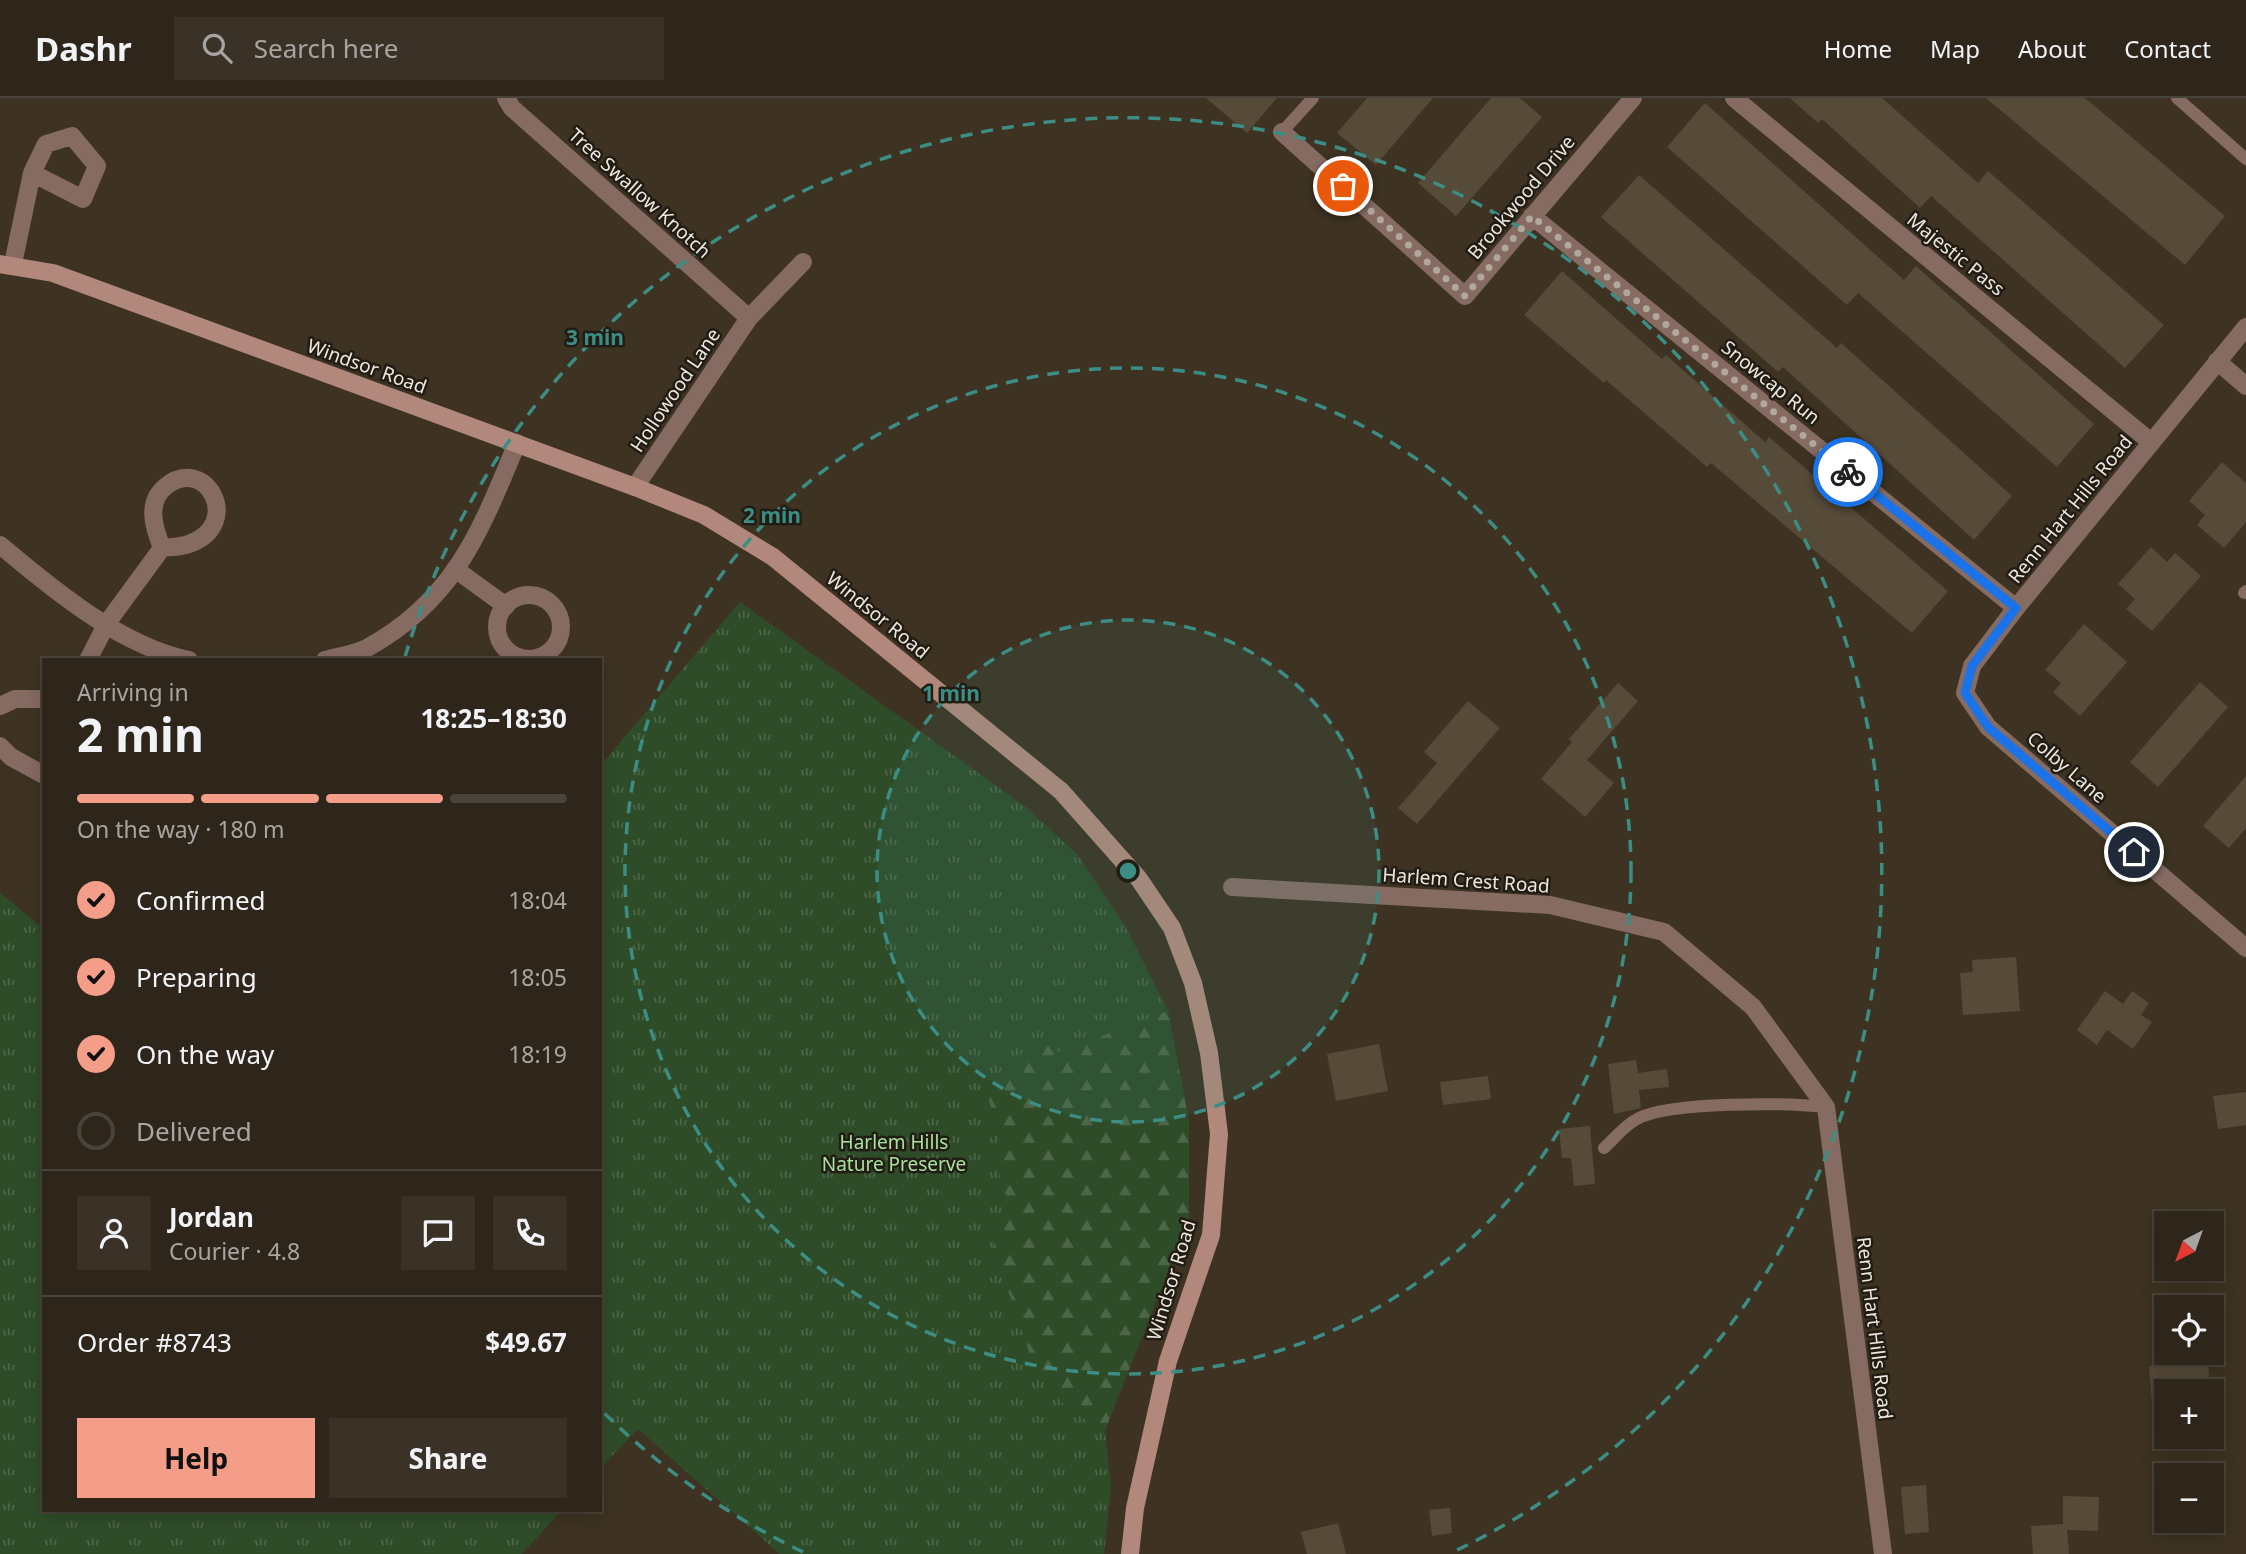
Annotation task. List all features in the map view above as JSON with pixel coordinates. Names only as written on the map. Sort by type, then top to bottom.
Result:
[{"type":"street","name":"Tree Swallow Knotch","points":[[506,98],[512,108],[749,318]]},
{"type":"street","name":"Brookwood Drive","points":[[1282,132],[1465,296],[1633,98]]},
{"type":"street","name":"Majestic Pass","points":[[1734,98],[2151,442]]},
{"type":"street","points":[[6,264],[32,173]]},
{"type":"street","name":"Snowcap Run","points":[[1532,216],[2016,608]]},
{"type":"street","name":"Hollowood Lane","points":[[635,487],[749,318],[803,262]]},
{"type":"street","name":"Windsor Road","points":[[6,264],[54,274],[517,443],[704,516],[773,558],[1061,791],[1139,879],[1172,928],[1193,983],[1204,1030],[1219,1134],[1211,1235],[1168,1360],[1135,1508],[1130,1554]]},
{"type":"street","name":"Renn Hart Hills Road","points":[[1988,727],[1965,693],[1972,666],[2016,608],[2246,327]]},
{"type":"street","points":[[2217,361],[2246,386]]},
{"type":"street","points":[[333,658],[366,649],[435,599],[478,537],[517,443]]},
{"type":"street","points":[[0,545],[61,597],[162,655],[178,658]]},
{"type":"street","points":[[89,658],[107,623],[162,548]]},
{"type":"street","points":[[455,569],[506,606]]},
{"type":"street","points":[[0,706],[15,699],[42,699]]},
{"type":"street","name":"Colby Lane","points":[[1988,727],[2246,948]]},
{"type":"street","points":[[0,746],[11,757],[42,774]]},
{"type":"street","name":"Harlem Crest Road","points":[[1232,887],[1550,905],[1664,932],[1753,1007],[1826,1107]]},
{"type":"street","name":"Renn Hart Hills Road","points":[[1826,1107],[1883,1554]]},
{"type":"lane","points":[[1282,132],[1312,98]]},
{"type":"lane","points":[[2177,98],[2246,159]]},
{"type":"lane","points":[[1604,1148],[1637,1119],[1671,1109],[1789,1103],[1826,1107]]},
{"type":"green space","name":"Harlem Hills Nature Preserve","points":[[740,602],[1027,808],[1077,854],[1124,924],[1168,1011],[1189,1121],[1189,1218],[1105,1430],[1111,1486],[1104,1554],[780,1554],[638,1429],[602,1467],[602,764]]},
{"type":"green space","points":[[0,893],[42,927],[42,1512],[560,1512],[522,1554],[0,1554]]},
{"type":"green space","points":[[1168,1011],[1189,1121],[1189,1218],[1105,1430],[1068,1410],[1035,1370],[1011,1298],[997,1269],[992,1238],[1010,1210],[998,1169],[998,1122],[986,1093],[1006,1063],[1044,1044],[1060,1052]]},
{"type":"building","points":[[1206,98],[1277,98],[1247,133]]},
{"type":"building","points":[[1367,98],[1433,98],[1376,165],[1337,133]]},
{"type":"building","points":[[1491,98],[1520,98],[1542,117],[1456,216],[1418,183]]},
{"type":"building","points":[[1790,98],[1882,98],[1978,183],[1988,171],[2164,325],[2125,368],[1931,196],[1920,208],[1822,119],[1818,123]]},
{"type":"building","points":[[1986,98],[2085,98],[2225,216],[2185,265]]},
{"type":"building","points":[[1705,103],[1904,280],[1916,266],[2094,424],[2057,467],[1858,293],[1847,305],[1667,147]]},
{"type":"building","points":[[1639,175],[1837,348],[1841,343],[2012,496],[1974,540],[1783,367],[1778,372],[1601,217]]},
{"type":"building","points":[[1562,271],[1662,359],[1666,355],[1765,442],[1769,437],[1948,591],[1912,633],[1711,463],[1707,467],[1606,380],[1604,383],[1524,315]]},
{"type":"building","points":[[2222,462],[2246,483],[2246,522],[2224,548],[2197,525],[2205,515],[2189,501]]},
{"type":"building","points":[[2151,547],[2167,562],[2175,553],[2201,576],[2152,631],[2126,609],[2135,599],[2118,584]]},
{"type":"building","points":[[2084,624],[2127,662],[2080,716],[2053,692],[2061,683],[2045,670]]},
{"type":"building","points":[[2200,682],[2228,707],[2158,787],[2130,762]]},
{"type":"building","points":[[1618,683],[1638,701],[1587,760],[1614,783],[1585,817],[1541,779],[1572,742],[1569,739]]},
{"type":"building","points":[[1468,701],[1500,728],[1417,824],[1398,808],[1437,763],[1424,752]]},
{"type":"building","points":[[2246,776],[2246,828],[2229,848],[2203,826]]},
{"type":"building","points":[[2016,957],[2020,1011],[1963,1015],[1960,973],[1973,972],[1972,960]]},
{"type":"building","points":[[2105,991],[2123,1004],[2132,991],[2149,1003],[2141,1015],[2152,1022],[2133,1049],[2107,1030],[2097,1045],[2077,1030]]},
{"type":"building","points":[[1379,1044],[1388,1091],[1336,1101],[1327,1054]]},
{"type":"building","points":[[1636,1060],[1638,1073],[1667,1069],[1669,1087],[1639,1090],[1641,1108],[1614,1114],[1608,1064]]},
{"type":"building","points":[[1488,1076],[1491,1099],[1443,1105],[1440,1082]]},
{"type":"building","points":[[2246,1092],[2246,1125],[2218,1129],[2213,1096]]},
{"type":"building","points":[[1590,1126],[1595,1184],[1574,1186],[1571,1158],[1562,1158],[1559,1129]]},
{"type":"building","points":[[2208,1365],[2209,1379],[2154,1379],[2154,1428],[2149,1366]]},
{"type":"building","points":[[1926,1485],[1929,1532],[1905,1534],[1901,1487]]},
{"type":"building","points":[[2063,1496],[2099,1497],[2098,1531],[2067,1530],[2069,1554],[2033,1554],[2031,1526],[2063,1524]]},
{"type":"building","points":[[1450,1508],[1452,1533],[1432,1536],[1429,1510]]},
{"type":"building","points":[[1338,1523],[1346,1554],[1307,1554],[1301,1532]]},
{"type":"way so far","points":[[1343,186],[1465,296],[1532,216],[1848,472]]},
{"type":"route","points":[[1848,472],[2016,608],[1972,666],[1965,693],[1988,727],[2134,852]]}]
